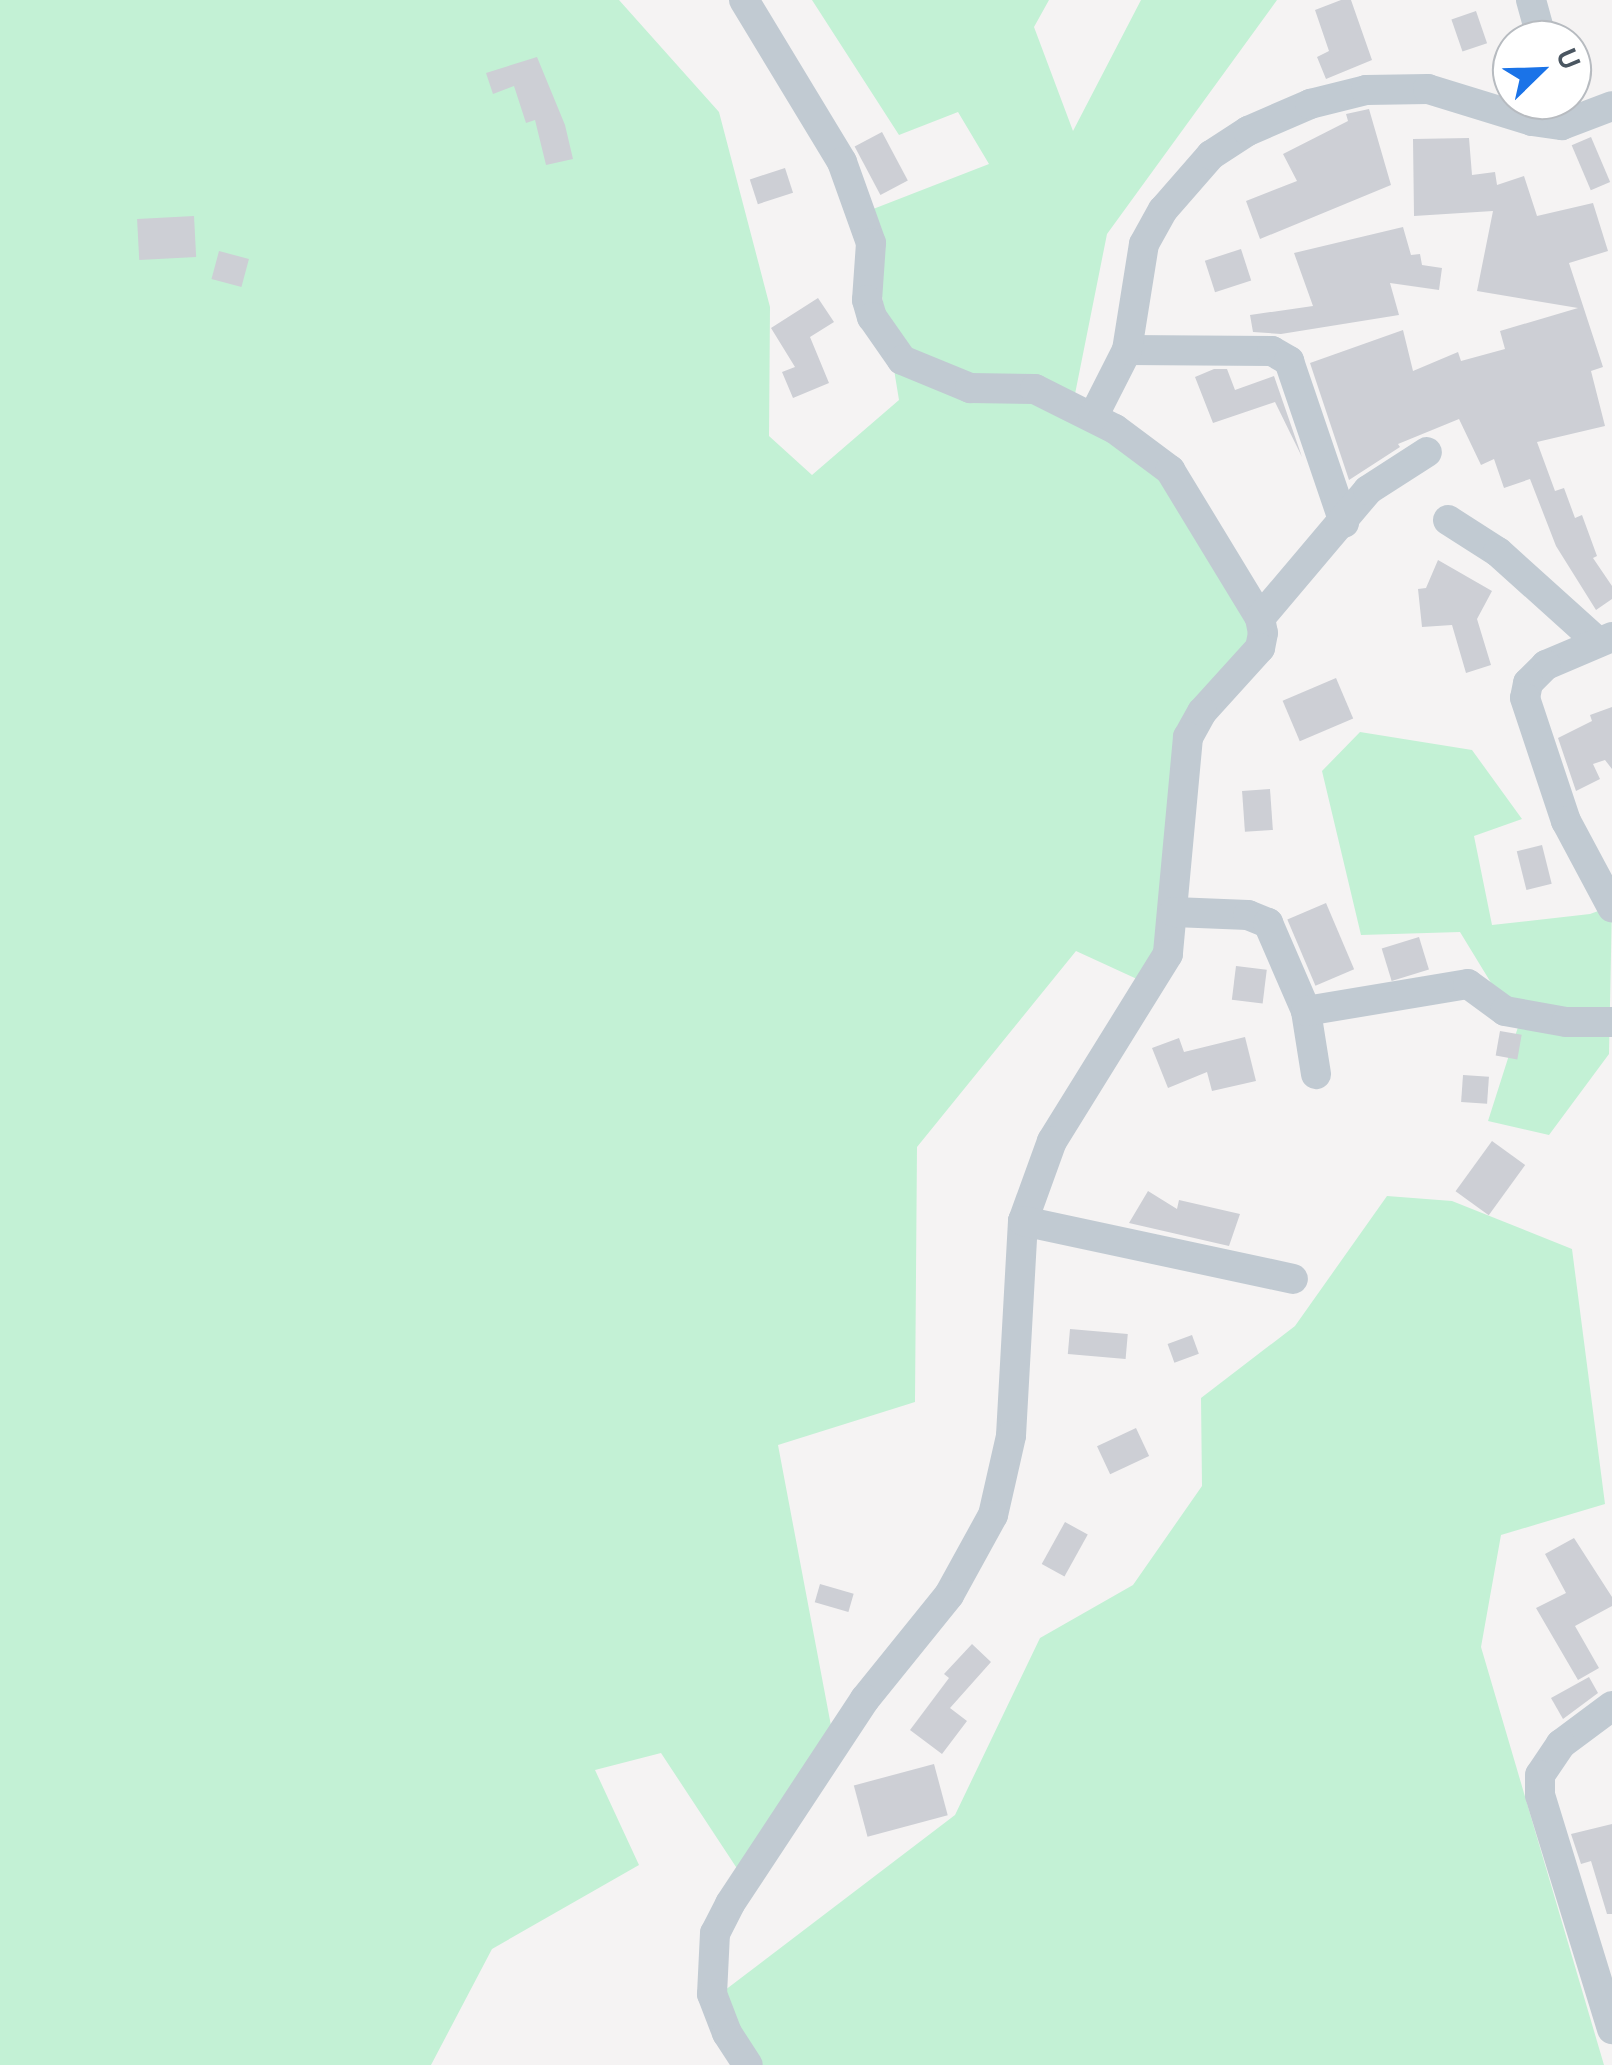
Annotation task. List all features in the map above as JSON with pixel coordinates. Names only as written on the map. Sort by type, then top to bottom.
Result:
[{"type":"street","points":[[744,0],[842,162],[871,243],[867,300],[872,317],[902,360],[970,388],[1035,389],[1093,417],[1170,470],[1260,618],[1264,634],[1260,648],[1202,712],[1188,737],[1168,954],[1052,1141],[1023,1220],[1011,1436],[993,1515],[950,1595],[865,1699],[730,1904],[715,1933],[712,1994],[727,2033],[748,2065]]},
{"type":"street","points":[[1093,417],[1127,350],[1144,244],[1163,210],[1211,155],[1248,130],[1310,104],[1366,90],[1428,89],[1492,109]]},
{"type":"street","points":[[1127,350],[1272,352],[1289,361],[1344,523]]},
{"type":"street","points":[[1260,618],[1368,490],[1427,452]]},
{"type":"street","points":[[1448,520],[1498,552],[1605,639],[1546,665],[1528,683],[1525,698],[1566,821],[1612,907]]},
{"type":"street","points":[[1174,912],[1248,915],[1268,922],[1306,1012],[1316,1074]]},
{"type":"street","points":[[1306,1012],[1468,984],[1505,1011],[1566,1022],[1611,1015]]},
{"type":"street","points":[[1023,1220],[1293,1279]]},
{"type":"street","points":[[1612,1706],[1561,1744],[1540,1776],[1540,1795],[1612,2029]]},
{"type":"green space","points":[[0,0],[619,0],[719,112],[770,307],[769,436],[812,475],[899,400],[868,211],[989,164],[958,112],[899,135],[812,0],[1049,0],[1034,27],[1073,131],[1141,0],[1277,0],[1107,234],[1075,394],[1168,463],[1256,633],[1205,697],[1150,985],[1076,951],[917,1147],[915,1402],[778,1445],[832,1731],[740,1873],[661,1753],[595,1770],[639,1865],[492,1949],[431,2065],[0,2065]]},
{"type":"green space","points":[[1360,732],[1472,750],[1522,819],[1474,836],[1492,925],[1590,914],[1612,906],[1609,1054],[1549,1135],[1488,1121],[1518,1027],[1460,932],[1361,935],[1322,771]]},
{"type":"green space","points":[[1387,1196],[1452,1201],[1572,1249],[1605,1504],[1501,1535],[1481,1647],[1604,2065],[754,2065],[712,2000],[955,1815],[1040,1638],[1133,1585],[1202,1486],[1201,1398],[1295,1326]]},
{"type":"building","points":[[1351,0],[1372,60],[1326,79],[1317,57],[1329,51],[1315,10]]},
{"type":"building","points":[[1476,11],[1487,43],[1462,52],[1451,19]]},
{"type":"building","points":[[537,57],[565,125],[573,159],[546,165],[535,120],[526,123],[514,86],[493,94],[486,73]]},
{"type":"building","points":[[1369,109],[1391,185],[1260,239],[1246,201],[1297,181],[1283,154],[1348,121],[1346,114]]},
{"type":"building","points":[[882,132],[908,181],[880,195],[855,147]]},
{"type":"building","points":[[1591,137],[1610,182],[1591,190],[1572,145]]},
{"type":"building","points":[[1469,138],[1472,175],[1495,172],[1497,185],[1524,176],[1537,216],[1593,203],[1608,251],[1569,263],[1603,367],[1591,371],[1605,426],[1537,442],[1555,491],[1564,488],[1575,518],[1582,515],[1597,556],[1593,558],[1612,586],[1612,599],[1596,610],[1556,546],[1530,479],[1504,488],[1494,459],[1481,465],[1459,419],[1398,444],[1400,447],[1349,480],[1310,363],[1403,330],[1413,371],[1458,352],[1461,361],[1505,349],[1500,331],[1578,308],[1477,291],[1493,211],[1414,216],[1413,139]]},
{"type":"building","points":[[785,168],[793,193],[758,204],[750,179]]},
{"type":"building","points":[[194,216],[196,257],[139,260],[137,219]]},
{"type":"building","points":[[1403,227],[1411,255],[1420,254],[1422,265],[1442,268],[1439,290],[1390,283],[1399,315],[1281,334],[1253,332],[1250,315],[1313,306],[1294,253]]},
{"type":"building","points":[[1241,249],[1251,280],[1215,292],[1205,261]]},
{"type":"building","points":[[219,251],[249,259],[241,287],[211,279]]},
{"type":"building","points":[[818,298],[834,322],[810,337],[829,383],[793,398],[782,372],[795,367],[771,328]]},
{"type":"building","points":[[1214,369],[1227,369],[1235,390],[1274,376],[1302,457],[1275,402],[1213,423],[1195,377]]},
{"type":"building","points":[[1438,560],[1492,591],[1477,619],[1491,665],[1466,673],[1452,625],[1422,627],[1418,589],[1426,588]]},
{"type":"building","points":[[1336,678],[1353,719],[1300,741],[1283,701]]},
{"type":"building","points":[[1612,707],[1612,769],[1605,760],[1593,764],[1600,779],[1576,791],[1558,738],[1592,721],[1590,715]]},
{"type":"building","points":[[1270,789],[1273,830],[1245,832],[1242,791]]},
{"type":"building","points":[[1542,845],[1552,884],[1526,890],[1517,851]]},
{"type":"building","points":[[1326,903],[1354,969],[1315,986],[1287,919]]},
{"type":"building","points":[[1419,937],[1429,970],[1392,981],[1382,948]]},
{"type":"building","points":[[1236,966],[1267,970],[1263,1004],[1232,1000]]},
{"type":"building","points":[[1500,1031],[1522,1035],[1517,1059],[1496,1056]]},
{"type":"building","points":[[1245,1037],[1256,1081],[1212,1091],[1207,1072],[1168,1088],[1152,1048],[1179,1038],[1184,1052]]},
{"type":"building","points":[[1463,1075],[1489,1077],[1487,1104],[1461,1102]]},
{"type":"building","points":[[1492,1141],[1525,1165],[1489,1215],[1456,1191]]},
{"type":"building","points":[[1148,1191],[1177,1209],[1179,1200],[1240,1214],[1229,1246],[1129,1223]]},
{"type":"building","points":[[1070,1329],[1128,1334],[1126,1359],[1068,1354]]},
{"type":"building","points":[[1192,1335],[1199,1354],[1174,1363],[1168,1344]]},
{"type":"building","points":[[1136,1428],[1149,1456],[1110,1474],[1097,1446]]},
{"type":"building","points":[[1065,1522],[1088,1535],[1064,1577],[1042,1564]]},
{"type":"building","points":[[1574,1538],[1612,1597],[1612,1606],[1575,1626],[1599,1668],[1578,1680],[1536,1608],[1566,1593],[1545,1554]]},
{"type":"building","points":[[820,1584],[854,1594],[848,1612],[815,1602]]},
{"type":"building","points":[[972,1644],[991,1662],[950,1708],[967,1721],[942,1754],[910,1730],[949,1678],[944,1674]]},
{"type":"building","points":[[1589,1677],[1598,1693],[1563,1719],[1551,1698]]},
{"type":"building","points":[[934,1764],[948,1815],[868,1837],[854,1785]]},
{"type":"building","points":[[1612,1824],[1612,1914],[1607,1914],[1591,1861],[1581,1864],[1571,1834]]}]
